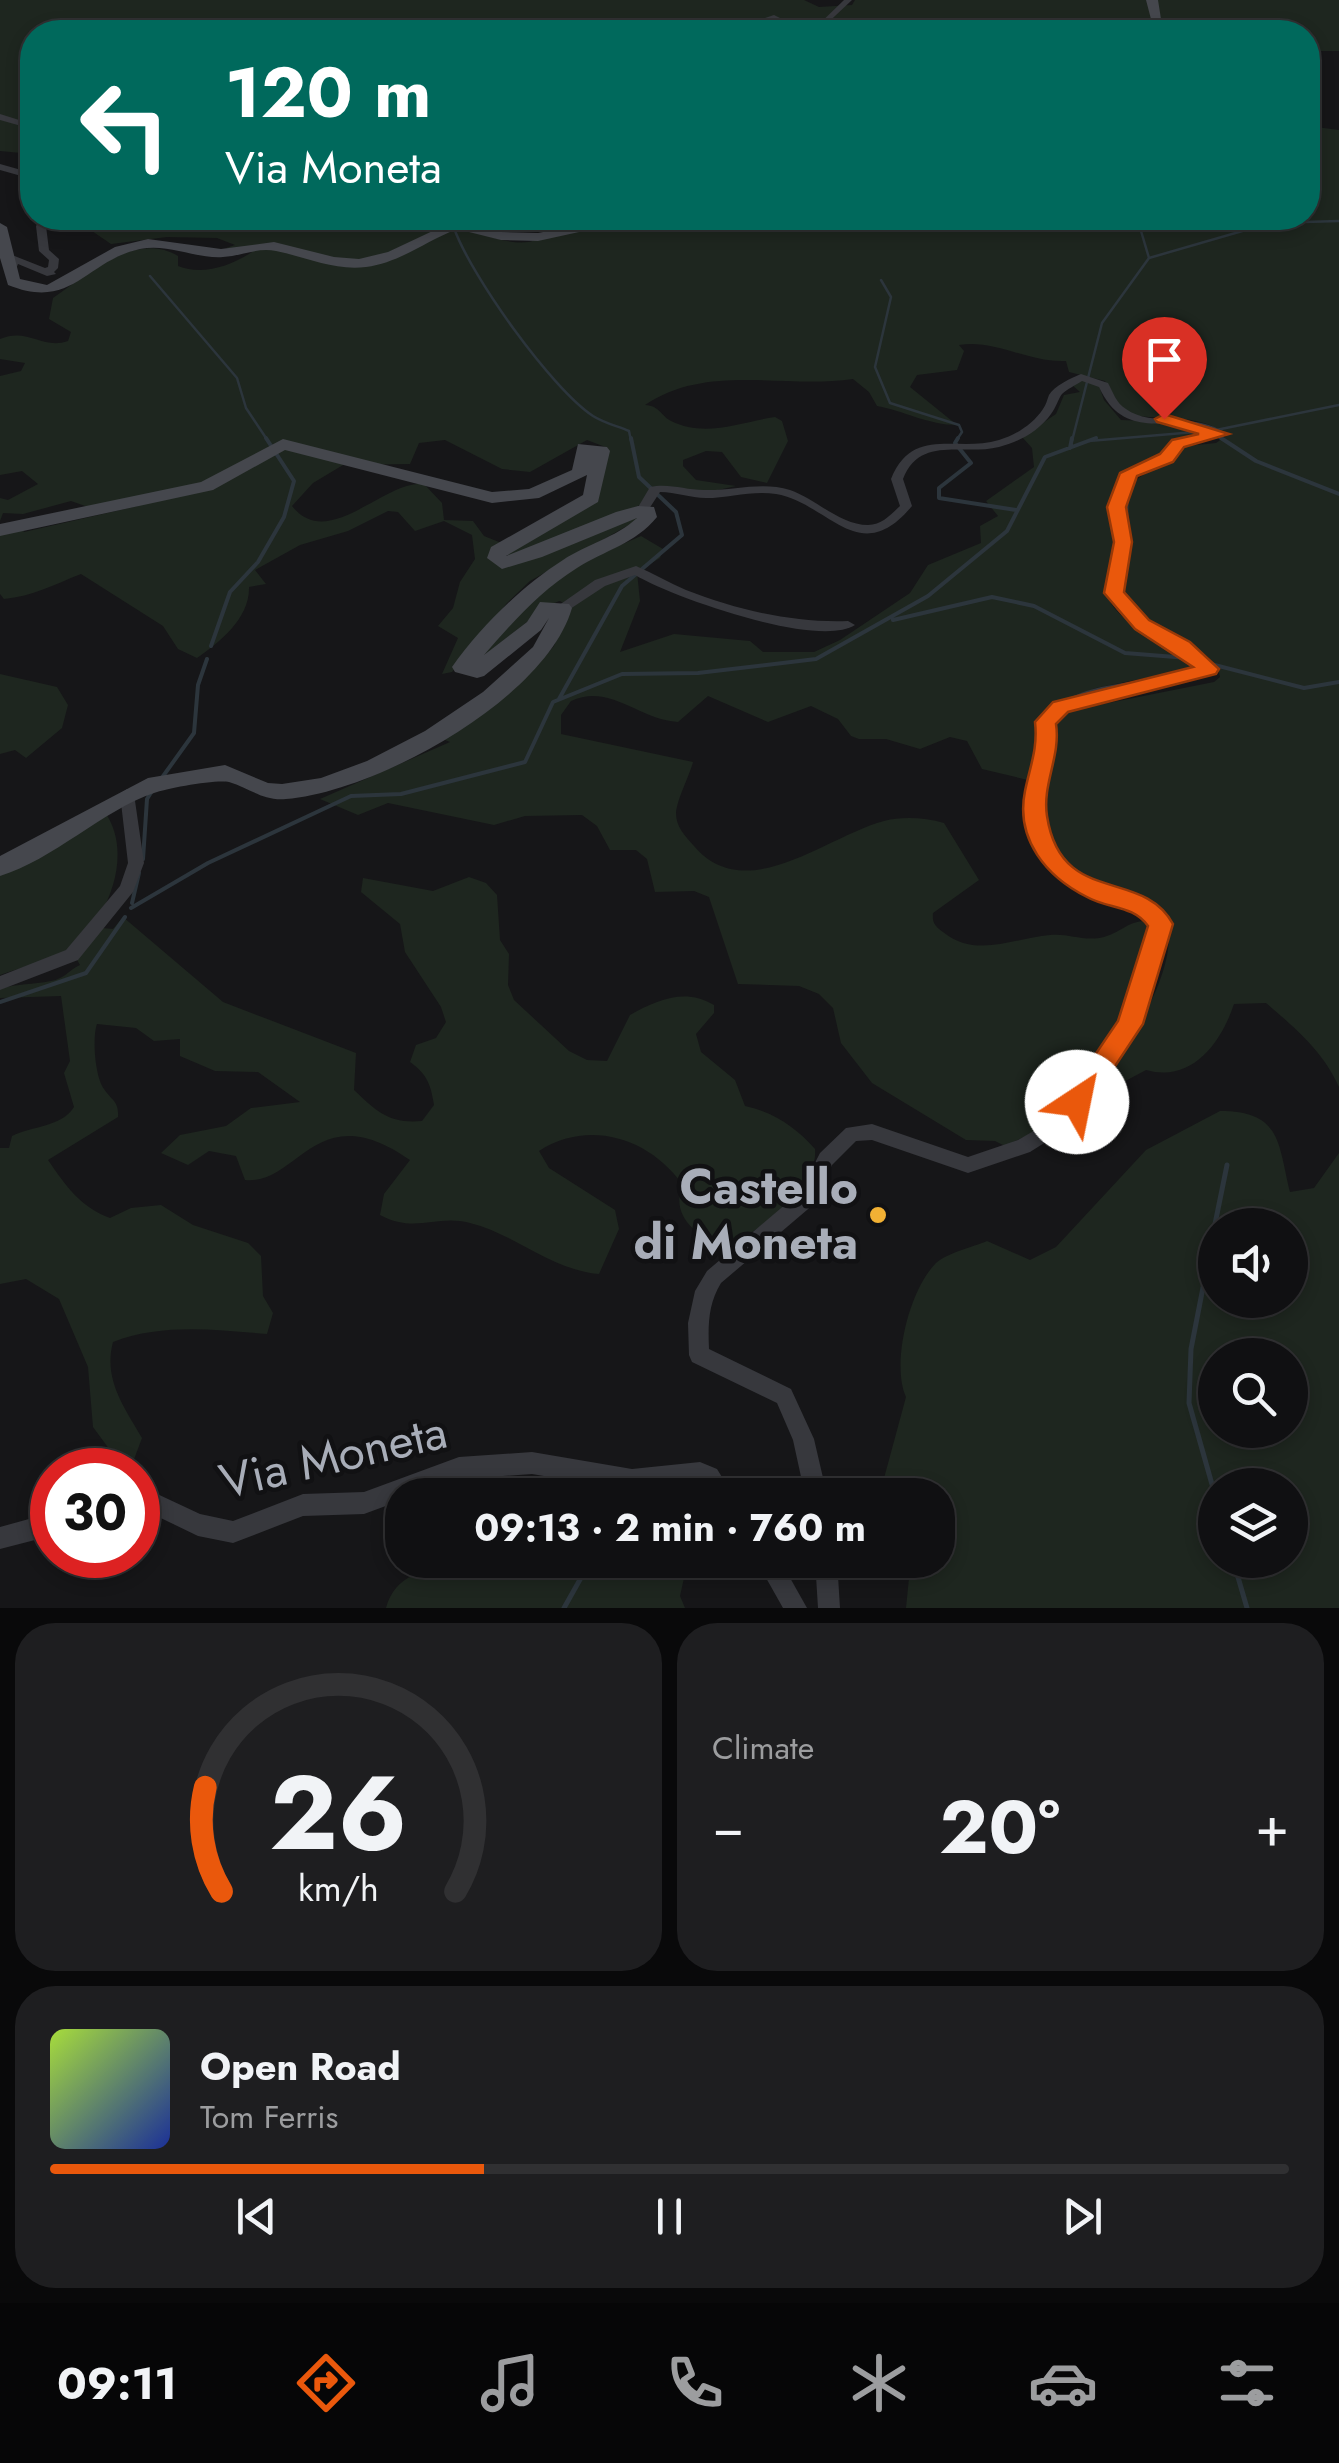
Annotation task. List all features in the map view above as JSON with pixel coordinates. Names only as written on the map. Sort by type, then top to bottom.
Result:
[{"type":"street","points":[[827,20],[848,0]]},
{"type":"street","points":[[0,224],[7,260],[19,285],[53,280],[74,284],[109,254],[147,244],[225,254],[272,246],[292,255],[362,262],[378,260],[443,230]]},
{"type":"street","points":[[42,230],[44,250],[54,259],[53,280]]},
{"type":"street","points":[[478,230],[501,236],[538,237],[574,230]]},
{"type":"street","points":[[0,530],[208,486],[283,444],[405,474],[487,500],[513,499],[562,484],[580,473],[584,448],[601,450],[592,498],[498,552],[496,558],[502,563],[584,535],[643,508],[654,490],[664,487],[700,494],[769,490],[789,494],[834,521],[871,529],[898,517],[906,506],[897,479],[906,462],[927,446],[989,446],[1019,434],[1044,418],[1053,408],[1056,394],[1088,378],[1104,385],[1108,399],[1121,416],[1211,429],[1220,436],[1178,443],[1166,458],[1129,473],[1116,507],[1123,542],[1113,584],[1126,612],[1209,669],[1085,698],[1060,707],[1046,722],[1048,748],[1034,804],[1052,860],[1064,875],[1084,888],[1149,909],[1161,924],[1130,1024],[1062,1123],[1000,1156],[964,1164],[872,1132],[852,1134],[826,1158],[806,1198],[729,1262],[705,1291],[696,1337],[699,1355],[784,1396],[803,1439],[812,1478]]},
{"type":"street","points":[[562,608],[547,606],[534,626],[477,670],[462,667],[521,601],[570,563],[604,550],[646,521],[648,512],[643,508]]},
{"type":"street","points":[[0,867],[148,787],[234,774],[252,789],[280,792],[384,762],[466,713],[529,663],[550,639],[562,608],[600,582],[636,570],[650,582],[694,601],[820,629],[848,625]]},
{"type":"street","points":[[0,983],[72,955],[127,888],[136,863],[148,787]]},
{"type":"street","name":"Via Moneta","points":[[432,1478],[460,1468],[532,1464],[620,1478]]},
{"type":"street","name":"Via Moneta","points":[[655,1478],[700,1474],[710,1478]]},
{"type":"street","name":"Via Moneta","points":[[160,1507],[198,1525],[232,1532],[303,1505],[364,1502],[385,1495]]},
{"type":"street","points":[[0,1538],[30,1530]]},
{"type":"street","points":[[778,1578],[796,1608]]},
{"type":"street","points":[[828,1578],[830,1608]]},
{"type":"shaded area","points":[[0,0],[804,0],[819,7],[852,5],[855,0],[1339,0],[1339,51],[1320,51],[1320,20],[20,20],[20,153],[0,151]]},
{"type":"shaded area","points":[[1320,128],[1339,130],[1339,1087],[1316,1051],[1266,1003],[1234,1004],[1213,1045],[1191,1065],[1177,1071],[1146,1070],[1088,1101],[1134,1034],[1162,976],[1168,948],[1167,923],[1156,904],[1083,879],[1056,850],[1041,809],[1043,784],[1055,753],[1054,726],[1068,711],[1214,682],[1220,677],[1217,667],[1198,649],[1134,613],[1118,587],[1130,546],[1126,490],[1187,446],[1216,443],[1226,436],[1216,428],[1191,420],[1123,413],[1105,381],[1069,372],[1066,361],[986,345],[959,345],[964,351],[957,370],[917,375],[910,387],[957,425],[877,406],[869,392],[853,379],[720,381],[669,392],[645,405],[684,426],[710,429],[775,417],[782,421],[788,441],[767,483],[741,477],[722,452],[706,451],[683,460],[683,466],[696,480],[736,486],[709,492],[654,487],[643,504],[512,556],[506,555],[584,508],[595,495],[603,475],[608,448],[587,440],[530,472],[502,469],[445,440],[419,443],[410,464],[343,465],[313,483],[292,506],[306,518],[322,521],[339,518],[408,486],[424,484],[442,503],[444,520],[473,521],[484,536],[504,544],[493,562],[580,541],[638,514],[641,518],[530,581],[507,603],[452,672],[442,674],[458,638],[438,626],[453,608],[460,582],[475,559],[472,535],[444,521],[415,531],[398,512],[388,511],[348,531],[300,545],[255,570],[266,584],[249,587],[239,619],[197,658],[178,649],[163,626],[81,574],[24,595],[4,599],[0,594],[0,532],[22,528],[24,532],[138,506],[88,507],[71,501],[23,514],[3,513],[0,521],[0,498],[8,500],[38,484],[22,471],[0,475],[0,376],[21,371],[25,363],[0,359],[0,339],[19,336],[50,343],[68,341],[71,332],[49,319],[53,298],[96,268],[128,252],[162,249],[178,256],[178,266],[206,270],[235,262],[252,252],[226,248],[235,245],[217,238],[167,237],[111,244],[92,230],[472,230],[519,242],[538,239],[553,230],[1320,230]]},
{"type":"shaded area","points":[[1083,379],[1098,383],[1104,400],[1121,420],[1171,422],[1213,432],[1173,441],[1156,457],[1124,472],[1115,505],[1116,553],[1106,581],[1109,600],[1118,612],[1199,667],[1096,688],[1047,708],[1037,725],[1039,751],[1028,780],[982,769],[967,741],[950,737],[920,749],[886,739],[859,739],[851,736],[838,719],[811,706],[768,722],[708,696],[678,722],[599,696],[571,701],[561,715],[561,734],[693,762],[676,818],[687,839],[715,863],[737,870],[761,869],[884,821],[922,819],[944,823],[979,880],[933,913],[936,926],[956,940],[982,946],[1050,935],[1097,938],[1133,923],[1155,921],[1124,1012],[1051,1124],[1005,1146],[995,1141],[966,1140],[872,1083],[841,1043],[833,1008],[819,994],[799,986],[738,984],[709,897],[694,891],[655,892],[647,859],[636,850],[610,850],[597,826],[582,815],[525,816],[494,825],[388,803],[358,815],[320,799],[450,742],[436,736],[545,656],[554,646],[569,607],[560,601],[554,603],[478,660],[513,617],[580,563],[641,536],[663,549],[660,558],[637,572],[640,601],[620,652],[674,634],[750,641],[763,652],[814,652],[840,640],[910,593],[928,565],[981,543],[980,526],[998,516],[986,501],[1034,467],[1032,448],[1022,437],[1056,414],[1064,395],[1080,392],[1072,385]]},
{"type":"shaded area","points":[[0,674],[57,687],[68,705],[62,728],[26,758],[15,750],[0,754]]},
{"type":"shaded area","points":[[104,811],[117,849],[116,870],[102,910],[76,943],[60,954],[0,975],[0,871]]},
{"type":"shaded area","points":[[469,877],[486,883],[497,895],[500,940],[509,954],[508,985],[514,1000],[569,1051],[587,1060],[607,1061],[630,1015],[640,1009],[682,996],[714,1005],[714,1013],[696,1034],[701,1052],[735,1080],[745,1106],[783,1122],[815,1149],[806,1180],[780,1210],[719,1252],[688,1223],[680,1207],[682,1184],[653,1155],[617,1138],[598,1135],[558,1141],[539,1151],[549,1168],[615,1210],[619,1229],[599,1274],[582,1271],[470,1223],[415,1224],[380,1215],[384,1194],[410,1160],[378,1142],[352,1136],[331,1139],[264,1178],[245,1180],[236,1156],[209,1151],[188,1165],[161,1153],[180,1135],[226,1126],[251,1108],[300,1102],[258,1072],[215,1071],[180,1056],[180,1039],[154,1041],[136,1028],[97,1024],[98,1076],[116,1104],[118,1117],[48,1160],[67,1187],[110,1218],[131,1208],[161,1205],[193,1225],[248,1243],[261,1256],[263,1296],[273,1313],[267,1334],[170,1330],[113,1342],[113,1380],[142,1438],[138,1448],[108,1448],[93,1427],[88,1367],[59,1299],[26,1279],[0,1284],[0,1148],[9,1148],[12,1136],[62,1119],[74,1107],[64,1073],[70,1061],[61,996],[0,998],[0,989],[63,976],[80,965],[76,958],[102,928],[113,929],[123,917],[223,1002],[356,1053],[354,1090],[385,1115],[401,1121],[422,1121],[434,1105],[433,1098],[424,1076],[410,1062],[416,1045],[436,1038],[446,1022],[441,1007],[405,952],[400,924],[361,892],[363,878],[433,891]]},
{"type":"shaded area","points":[[1220,1111],[1255,1117],[1266,1124],[1279,1145],[1290,1192],[1314,1188],[1339,1153],[1339,1608],[906,1608],[909,1578],[955,1578],[955,1478],[884,1478],[906,1397],[902,1347],[918,1291],[941,1259],[987,1241],[1030,1260],[1056,1247],[1146,1150]]},
{"type":"shaded area","points":[[684,1578],[680,1596],[685,1608],[386,1608],[404,1581]]},
{"type":"waterway","points":[[1320,222],[1339,221]]},
{"type":"waterway","points":[[455,230],[494,301],[535,357],[576,402],[597,418],[629,431],[631,441]]},
{"type":"waterway","points":[[1141,230],[1149,258]]},
{"type":"waterway","points":[[1149,258],[1246,230]]},
{"type":"waterway","points":[[1072,441],[1102,323],[1149,258]]},
{"type":"waterway","points":[[150,276],[237,378],[246,408],[266,438]]},
{"type":"waterway","points":[[881,280],[891,297],[875,367],[890,403],[959,425],[962,432],[958,438]]},
{"type":"waterway","points":[[1216,430],[1339,405]]},
{"type":"waterway","points":[[1089,441],[1207,431]]},
{"type":"waterway","points":[[1217,436],[1225,441]]},
{"type":"waterway","points":[[211,646],[230,592],[258,562],[284,517],[294,481],[266,438]]},
{"type":"waterway","points":[[559,699],[622,586],[682,535],[676,512],[639,477],[631,438]]},
{"type":"waterway","points":[[958,438],[955,443],[971,463],[939,488],[939,498],[1016,510]]},
{"type":"waterway","points":[[1070,448],[1072,438]]},
{"type":"waterway","points":[[1070,448],[1096,438]]},
{"type":"waterway","points":[[1221,438],[1256,461],[1339,494]]},
{"type":"waterway","points":[[131,908],[208,863],[351,796],[401,794],[525,762],[553,702],[622,674],[698,673],[816,659],[928,596],[1007,531],[1045,457],[1070,448]]},
{"type":"waterway","points":[[893,620],[992,597],[1034,606],[1125,653],[1188,658]]},
{"type":"waterway","points":[[161,779],[194,733],[198,685],[207,659]]},
{"type":"waterway","points":[[1207,663],[1304,688],[1339,682]]},
{"type":"waterway","points":[[143,859],[147,799],[152,791]]},
{"type":"waterway","points":[[132,903],[139,873]]},
{"type":"waterway","points":[[0,1002],[86,973],[125,917]]},
{"type":"waterway","points":[[1218,1208],[1227,1165]]},
{"type":"waterway","points":[[1198,1313],[1191,1349],[1189,1403],[1207,1468]]},
{"type":"waterway","points":[[564,1608],[581,1578]]},
{"type":"waterway","points":[[1238,1578],[1247,1608]]},
{"type":"place","name":"Castello di Moneta","points":[[878,1215]]},
{"type":"route","points":[[1077,1102],[1130,1024],[1151,950],[1162,933],[1161,924],[1155,914],[1134,901],[1110,899],[1064,875],[1052,860],[1036,817],[1035,794],[1048,748],[1046,722],[1060,707],[1106,692],[1209,669],[1182,647],[1142,625],[1126,612],[1114,593],[1123,542],[1116,507],[1129,473],[1166,458],[1178,443],[1220,436],[1217,431],[1164,419]]}]
